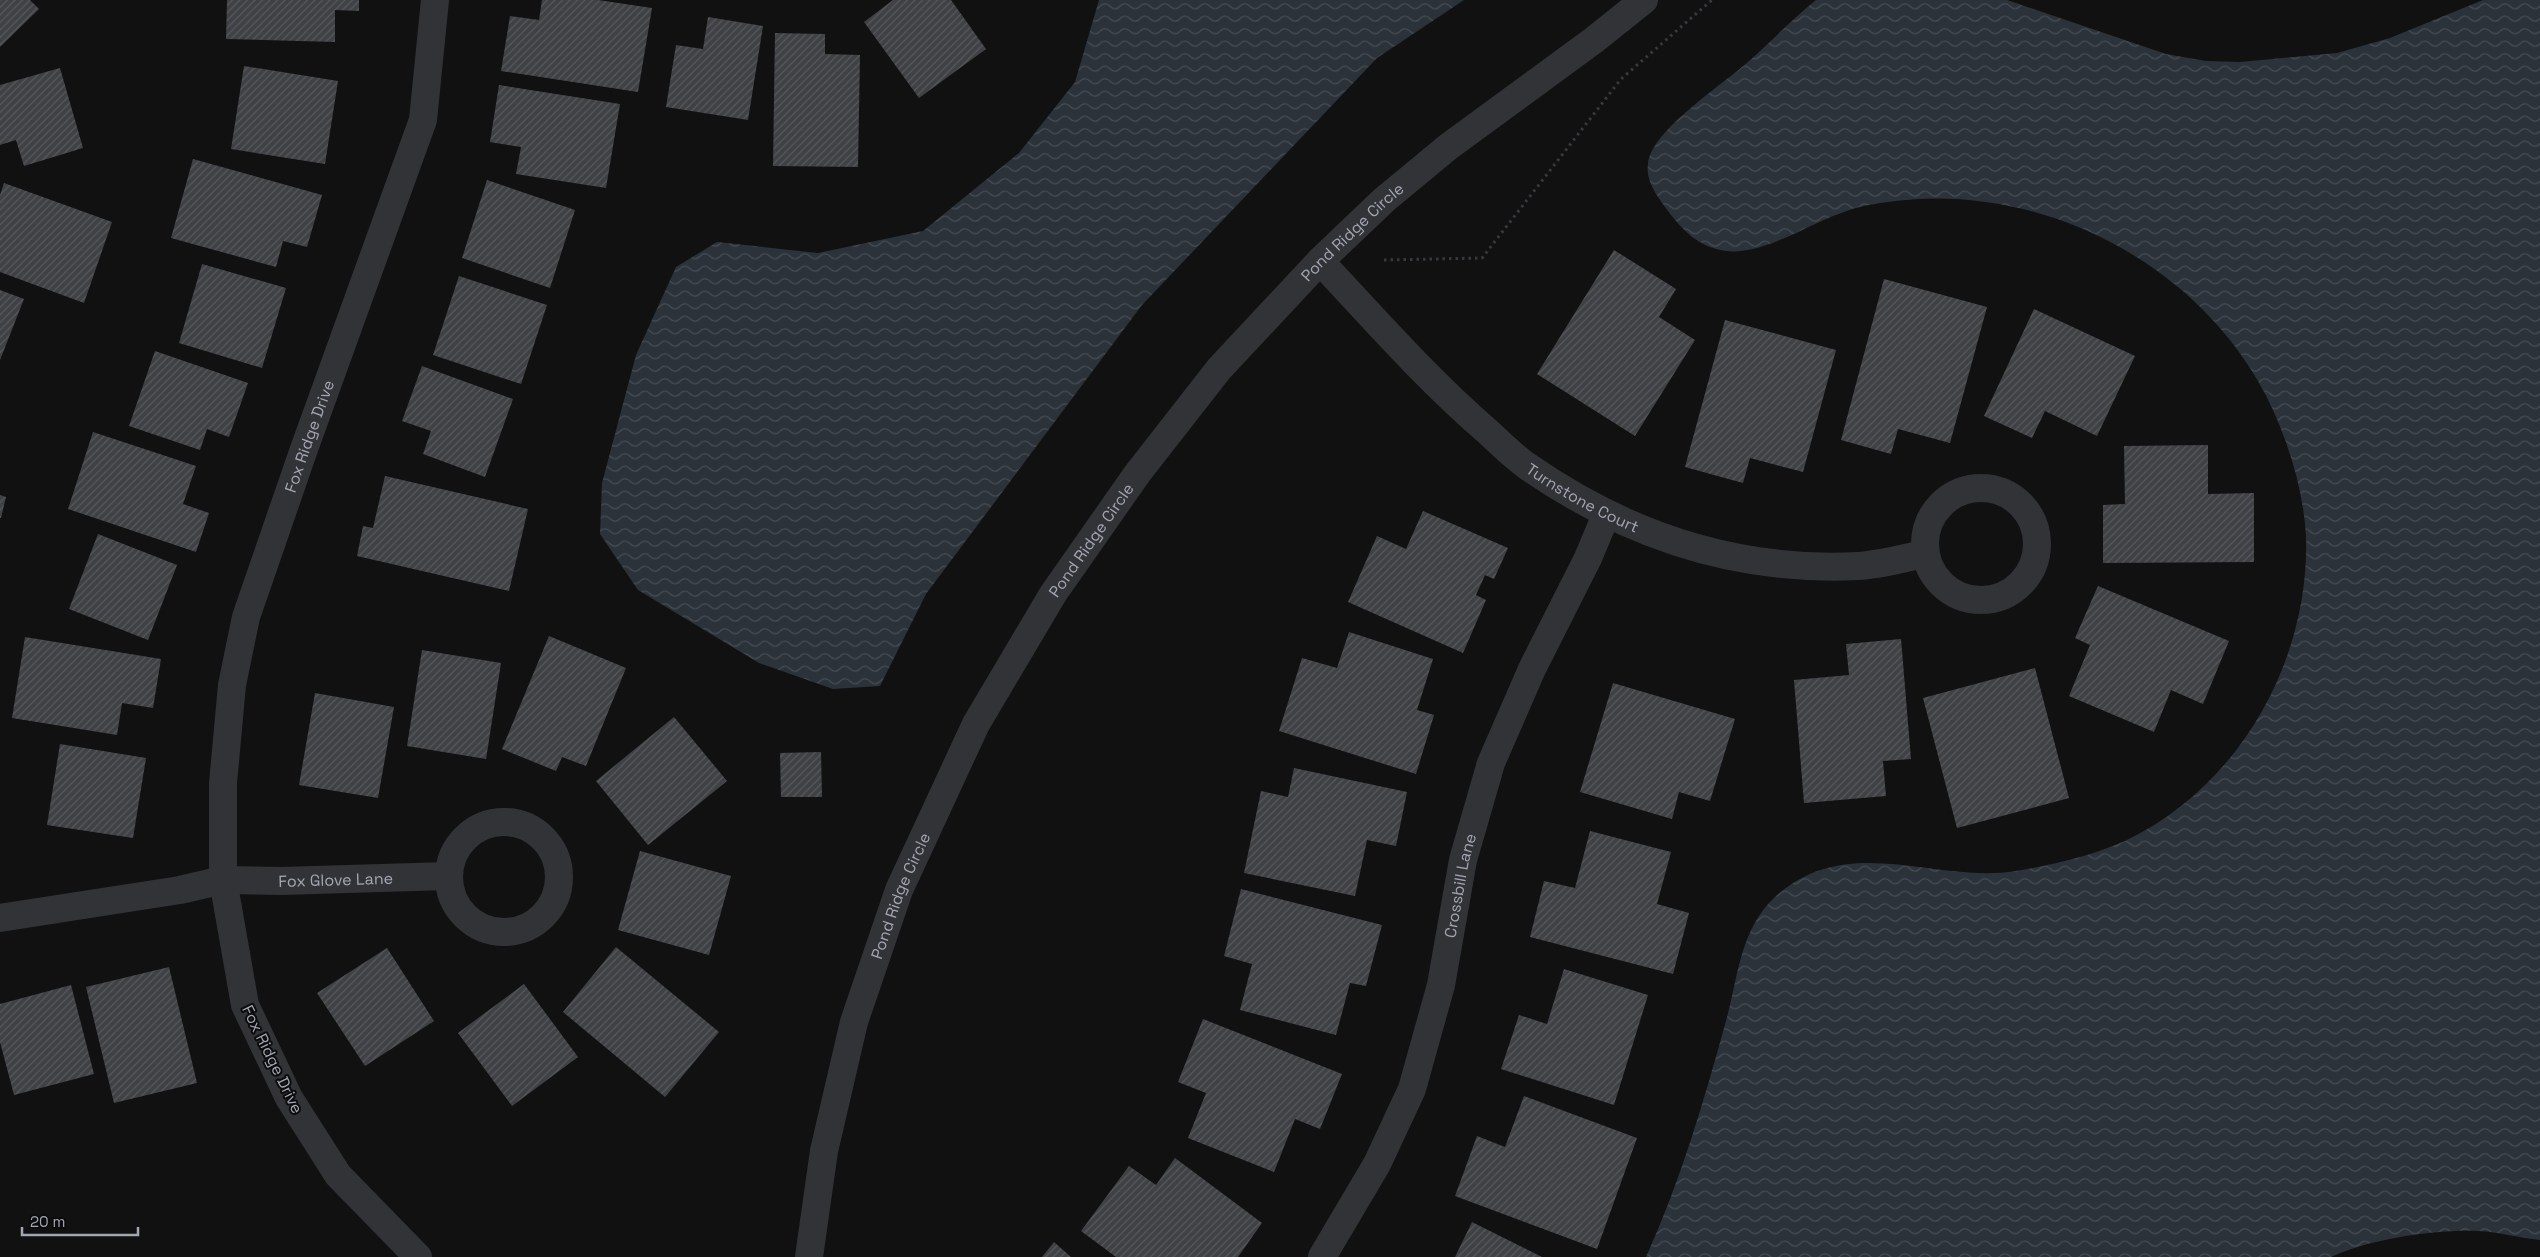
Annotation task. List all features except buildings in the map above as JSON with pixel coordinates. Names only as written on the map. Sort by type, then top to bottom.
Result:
[{"type":"street","name":"Fox Ridge Drive","points":[[418,1257],[338,1175],[289,1098],[245,1005],[223,880],[224,773],[232,685],[246,617],[423,120],[435,0]]},
{"type":"street","name":"Pond Ridge Circle","points":[[808,1257],[824,1151],[854,1022],[899,890],[976,724],[1053,594],[1137,474],[1219,369],[1320,261],[1384,200],[1448,147],[1594,40],[1644,0]]},
{"type":"street","name":"Turnstone Court","points":[[1320,261],[1459,406],[1526,465],[1606,515],[1659,537],[1716,554],[1787,564],[1859,566],[1925,554]]},
{"type":"street","points":[[1970,488],[1988,488],[2005,493],[2019,503],[2030,517],[2036,533],[2036,553],[2029,571],[2017,586],[2000,596],[1981,600],[1962,597],[1945,587],[1932,572],[1925,554],[1925,536],[1935,512],[1940,505],[1954,494],[1970,488]]},
{"type":"street","name":"Crossbill Lane","points":[[1322,1257],[1377,1164],[1412,1089],[1441,985],[1463,860],[1491,763],[1532,669],[1588,558],[1606,515]]},
{"type":"street","points":[[505,821],[522,824],[538,832],[550,844],[557,860],[559,878],[557,895],[542,916],[520,930],[503,933],[486,930],[471,922],[458,909],[450,894],[448,876],[452,859],[459,843],[472,831],[488,823],[505,821]]},
{"type":"street","name":"Fox Glove Lane","points":[[223,880],[281,881],[448,876]]},
{"type":"street","points":[[0,918],[180,890],[223,880]]},
{"type":"path","points":[[1384,260],[1482,258],[1621,79],[1712,0]]},
{"type":"water","points":[[1099,0],[1464,0],[1377,58],[1142,305],[926,594],[880,686],[833,689],[759,663],[638,590],[600,534],[602,483],[636,355],[676,267],[717,242],[818,253],[923,231],[1019,153],[1075,82]]},
{"type":"water","points":[[1816,0],[2007,0],[2166,54],[2206,61],[2240,62],[2337,53],[2390,38],[2483,0],[2540,0],[2540,1240],[2487,1232],[2443,1232],[2383,1240],[2331,1257],[1646,1257],[1670,1200],[1700,1111],[1718,1051],[1747,939],[1763,910],[1775,897],[1803,877],[1832,867],[1862,863],[1985,873],[2016,871],[2043,866],[2085,856],[2125,841],[2166,818],[2202,788],[2233,754],[2260,715],[2281,673],[2295,629],[2304,583],[2306,536],[2299,486],[2284,437],[2256,378],[2218,325],[2170,281],[2116,245],[2056,219],[1993,203],[1929,198],[1864,206],[1847,211],[1777,241],[1742,251],[1726,251],[1709,247],[1688,234],[1676,222],[1651,185],[1648,164],[1652,151],[1662,137],[1690,108],[1749,61]]}]
